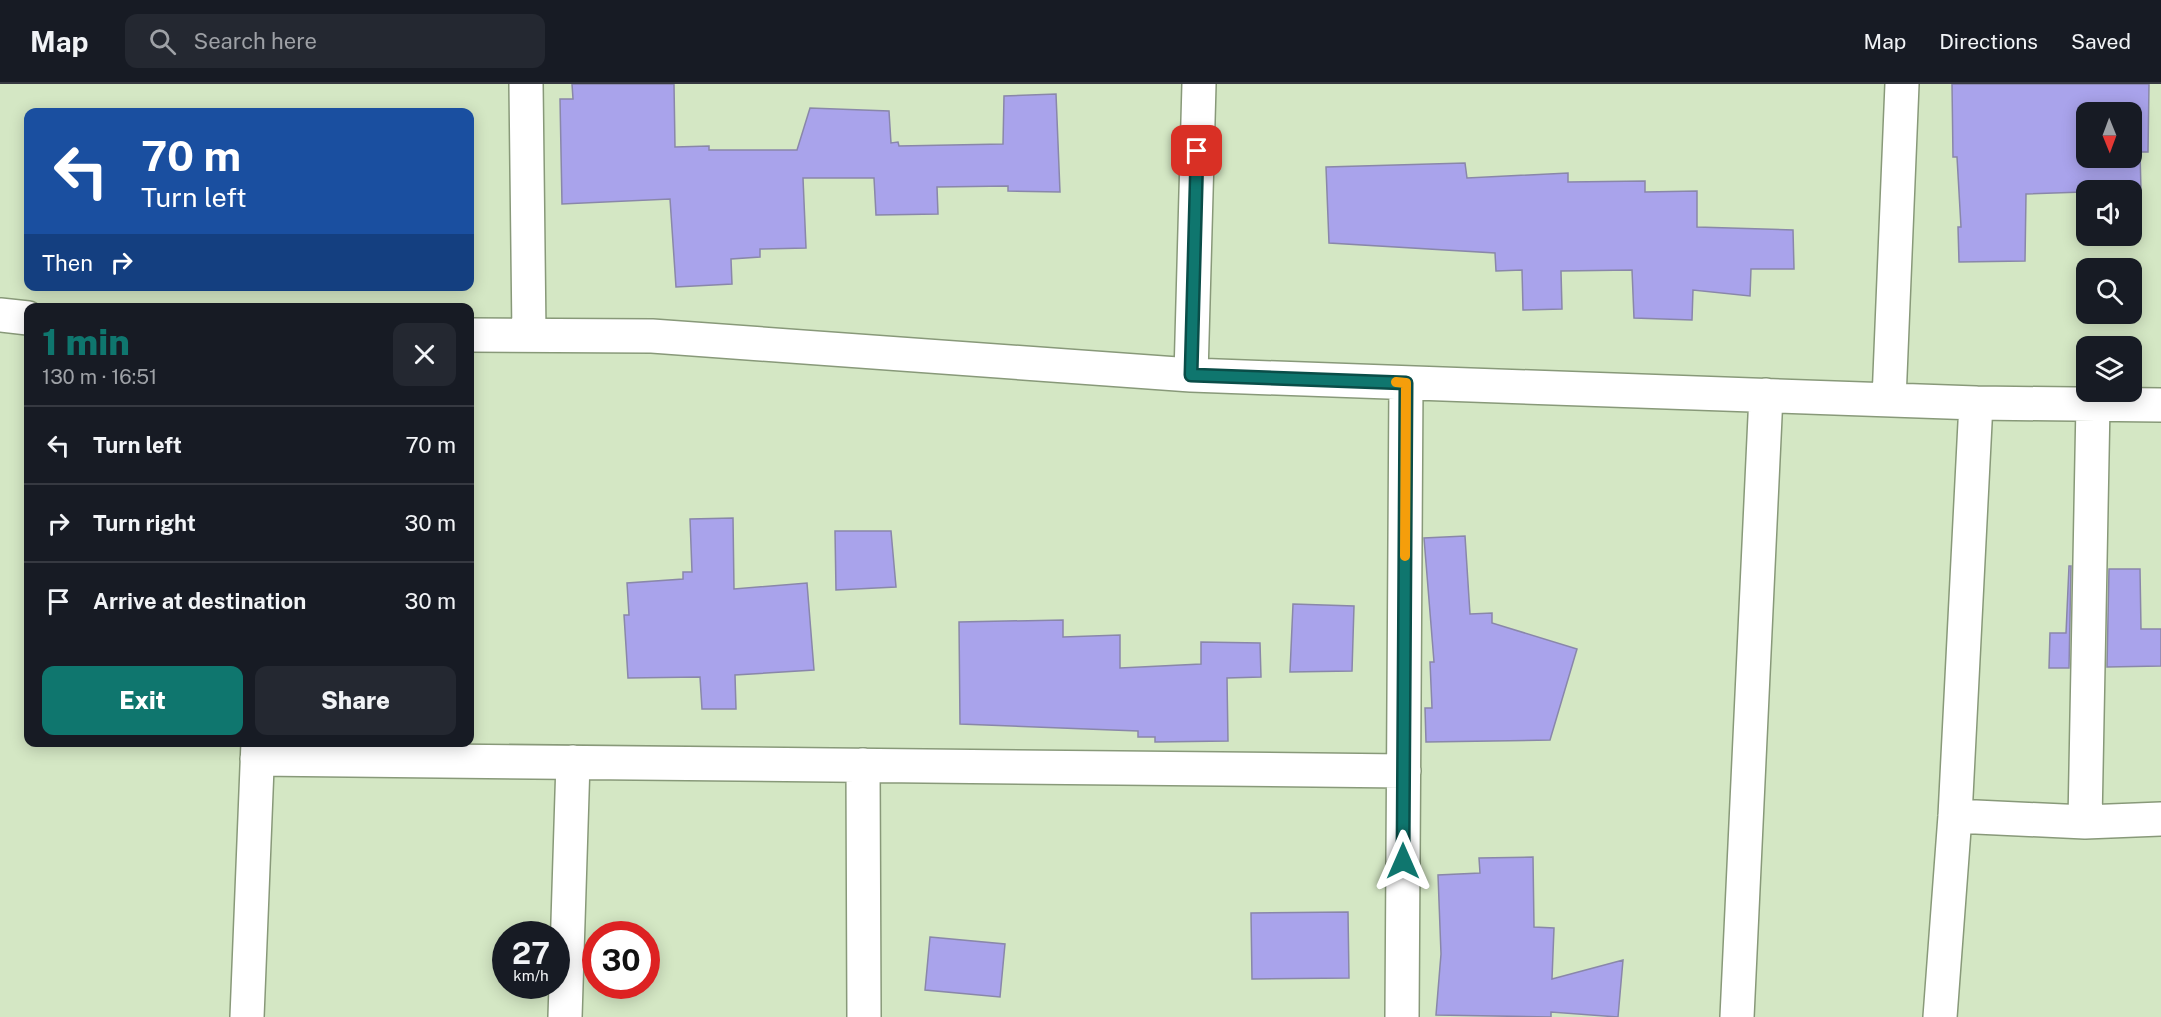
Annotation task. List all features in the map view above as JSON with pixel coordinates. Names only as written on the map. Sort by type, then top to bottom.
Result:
[{"type":"street","points":[[526,84],[529,334]]},
{"type":"street","points":[[1191,375],[1199,84]]},
{"type":"street","points":[[1889,400],[1902,84]]},
{"type":"street","points":[[0,315],[24,318]]},
{"type":"street","points":[[474,335],[652,336],[1191,375],[1976,403],[2161,405]]},
{"type":"street","points":[[1402,1017],[1406,383]]},
{"type":"street","points":[[1737,1017],[1766,395]]},
{"type":"street","points":[[1940,1017],[1955,816],[1976,403]]},
{"type":"street","points":[[2085,822],[2093,404]]},
{"type":"street","points":[[247,1017],[258,751],[573,762],[1404,771]]},
{"type":"street","points":[[566,1017],[573,762]]},
{"type":"street","points":[[863,765],[864,1017]]},
{"type":"street","points":[[1955,816],[2085,822],[2161,819]]},
{"type":"building","points":[[572,84],[674,84],[675,147],[709,146],[709,150],[797,150],[810,108],[889,111],[891,143],[898,142],[899,146],[1003,144],[1004,96],[1056,94],[1060,192],[1008,191],[1008,186],[937,187],[938,214],[876,215],[874,178],[803,178],[806,248],[760,249],[760,257],[731,259],[732,284],[676,287],[670,199],[562,204],[560,99],[573,99]]},
{"type":"building","points":[[1952,84],[2149,84],[2148,152],[2142,152],[2142,102],[2076,102],[2076,168],[2140,168],[2141,180],[2076,180],[2076,192],[2026,194],[2025,261],[1959,262],[1958,227],[1961,227],[1957,157],[1953,157]]},
{"type":"building","points":[[1465,163],[1467,178],[1568,173],[1568,182],[1645,181],[1645,192],[1697,191],[1697,227],[1793,230],[1794,269],[1751,269],[1750,296],[1693,290],[1692,320],[1634,318],[1632,270],[1561,271],[1562,309],[1523,310],[1522,270],[1496,271],[1495,253],[1329,243],[1326,167]]},
{"type":"building","points":[[733,518],[734,589],[807,583],[814,670],[735,675],[736,709],[702,709],[700,677],[628,678],[624,615],[629,615],[627,583],[683,579],[683,572],[692,572],[690,519]]},
{"type":"building","points":[[835,531],[891,531],[896,587],[836,590]]},
{"type":"building","points":[[1465,536],[1470,614],[1492,613],[1492,623],[1577,649],[1550,740],[1426,742],[1425,708],[1432,708],[1430,662],[1434,662],[1424,538]]},
{"type":"building","points":[[2069,566],[2071,566],[2069,668],[2049,668],[2050,633],[2066,633]]},
{"type":"building","points":[[2109,569],[2140,569],[2141,629],[2161,629],[2161,666],[2107,667]]},
{"type":"building","points":[[1293,604],[1354,606],[1352,671],[1290,672]]},
{"type":"building","points":[[1063,620],[1063,637],[1120,635],[1120,668],[1201,664],[1201,642],[1260,643],[1261,677],[1227,678],[1228,741],[1155,742],[1155,737],[1138,737],[1138,731],[960,724],[959,622]]},
{"type":"building","points":[[1533,857],[1534,927],[1554,928],[1552,979],[1623,960],[1618,1017],[1551,1012],[1551,1017],[1436,1015],[1441,954],[1438,875],[1480,873],[1479,858]]},
{"type":"building","points":[[1348,912],[1349,978],[1252,979],[1251,913]]},
{"type":"building","points":[[930,937],[1005,944],[1000,997],[925,990]]},
{"type":"slow traffic","points":[[1396,382],[1406,383],[1405,556]]},
{"type":"route","points":[[1197,151],[1191,375],[1406,383],[1403,861]]}]
